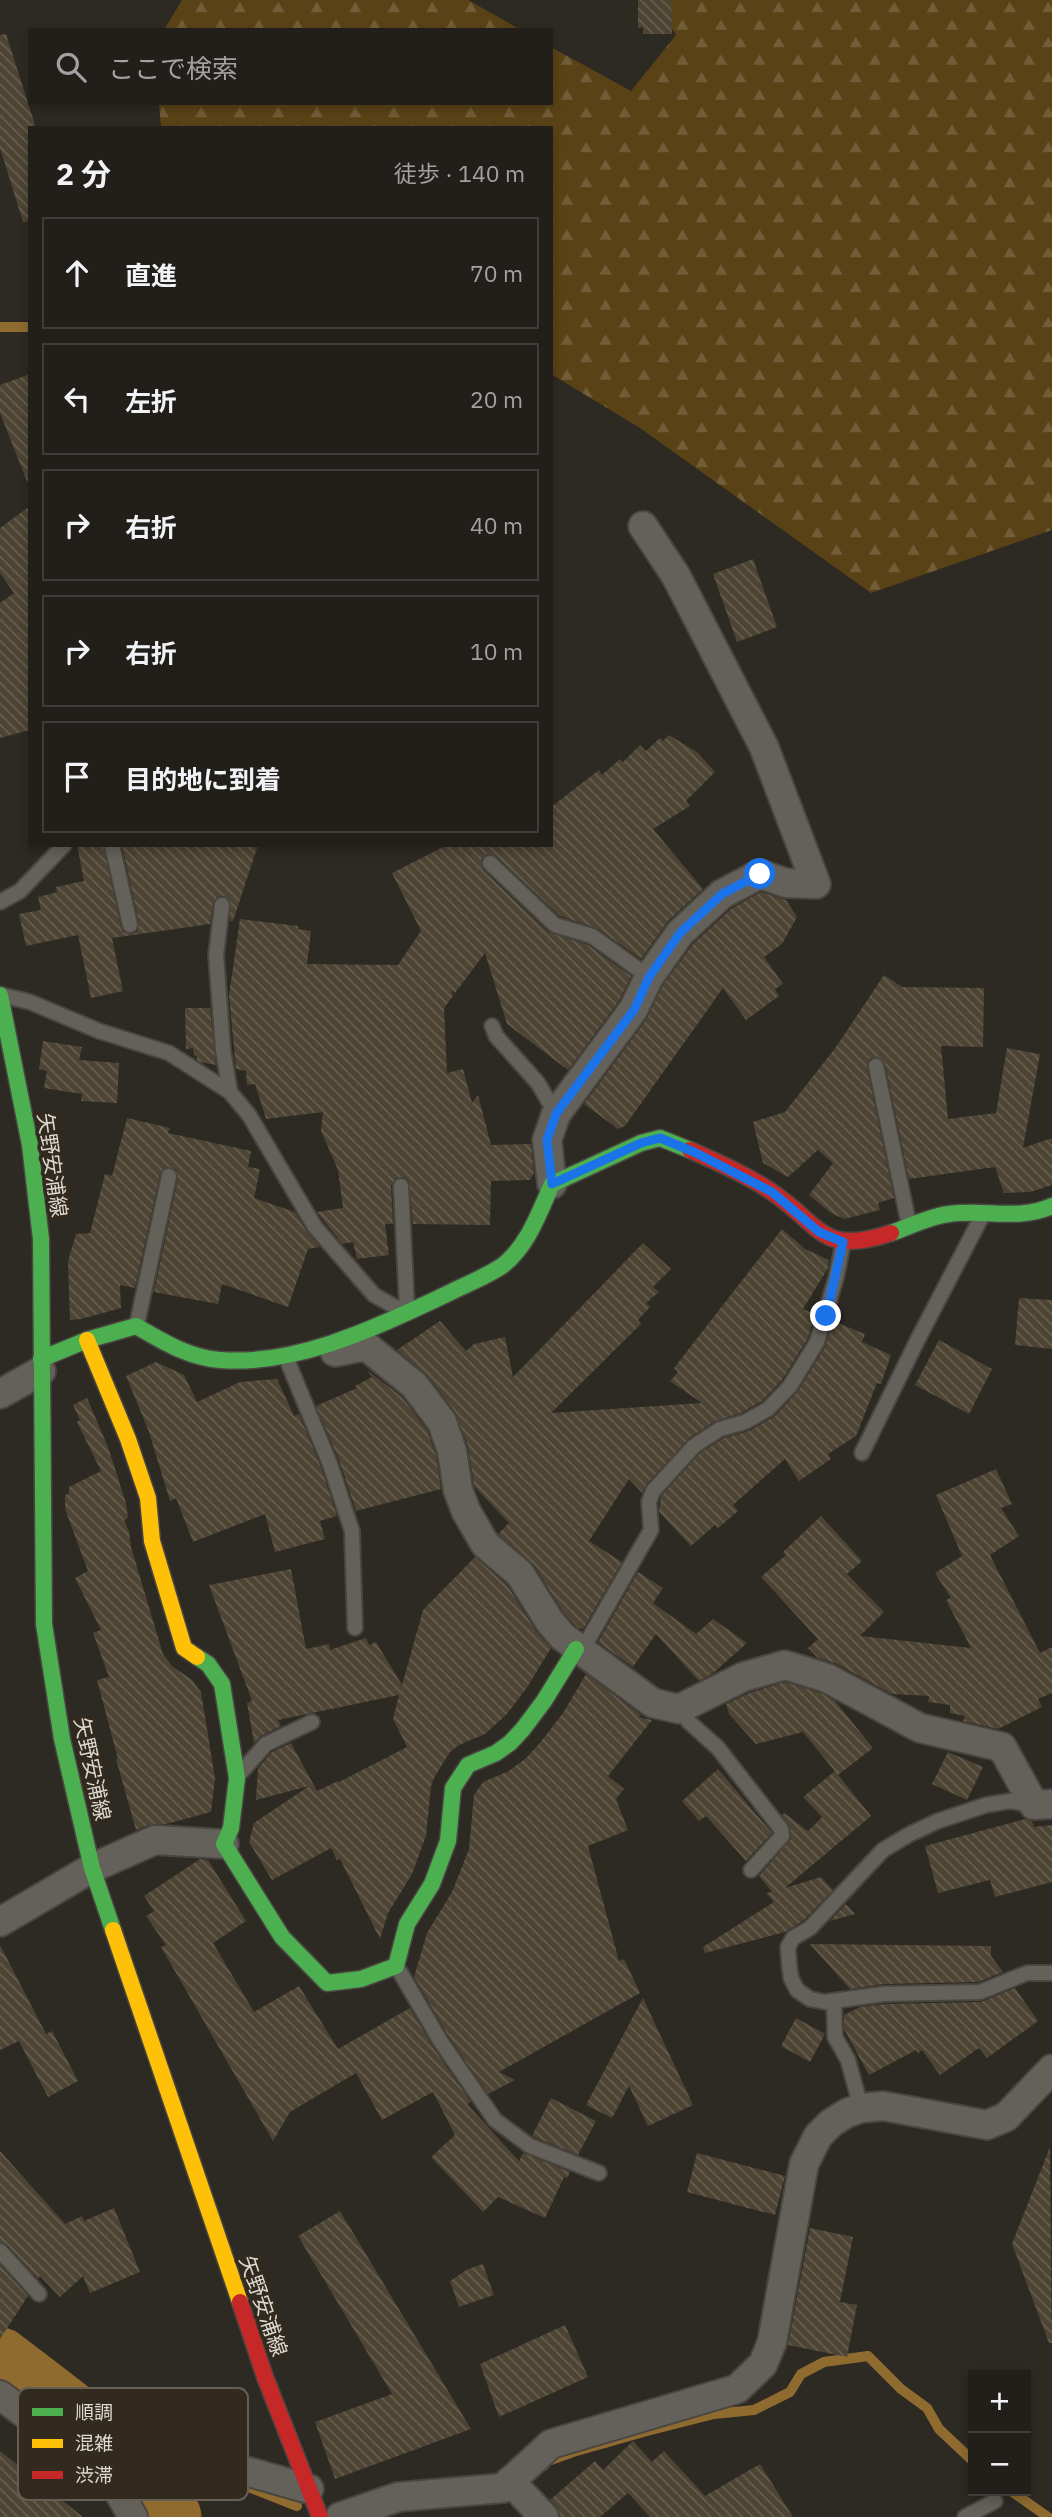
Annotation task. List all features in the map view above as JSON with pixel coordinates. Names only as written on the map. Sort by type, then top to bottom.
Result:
[{"type":"street","points":[[0,1394],[41,1365],[87,1340],[136,1326],[175,1350],[219,1360],[284,1354],[313,1347],[407,1312],[506,1263],[531,1233],[552,1184],[547,1140],[556,1114],[634,1010],[649,977],[680,933],[722,894],[760,874],[786,883],[816,884],[764,747],[676,576],[643,526]]},
{"type":"street","name":"矢野安浦線","points":[[0,995],[30,1145],[41,1238],[44,1624],[62,1739],[92,1868],[265,2377],[320,2517]]},
{"type":"street","points":[[552,1184],[641,1143],[660,1138],[694,1152],[772,1192],[819,1232],[843,1242],[866,1241],[948,1214],[1015,1216],[1035,1213],[1052,1206]]},
{"type":"street","points":[[87,1340],[128,1439],[148,1498],[152,1541],[184,1648],[208,1664],[222,1684],[237,1778],[231,1828],[224,1844]]},
{"type":"street","points":[[313,1347],[327,1354],[366,1346],[414,1385],[442,1422],[452,1451],[458,1490],[466,1511],[485,1544],[520,1574],[550,1622],[578,1651],[653,1703],[679,1709],[743,1677],[785,1665],[827,1678],[920,1728],[1002,1746],[1043,1805]]},
{"type":"street","points":[[224,1844],[282,1937],[327,1983],[361,1979],[396,1966],[407,1924],[432,1885],[448,1841],[453,1788],[468,1765],[510,1744],[544,1702],[578,1651]]},
{"type":"street","points":[[0,1923],[92,1868],[155,1840],[224,1844]]},
{"type":"street","points":[[340,2517],[398,2497],[503,2488],[551,2444],[737,2389],[763,2364],[772,2342],[804,2164],[817,2136],[831,2123],[861,2108],[883,2106],[987,2125],[1006,2116],[1052,2069]]},
{"type":"street","points":[[0,2395],[18,2408]]},
{"type":"street","points":[[248,2472],[309,2489]]},
{"type":"street","points":[[510,2481],[544,2517]]},
{"type":"street","points":[[125,2500],[133,2517]]},
{"type":"lane","points":[[0,902],[20,891],[62,847]]},
{"type":"lane","points":[[112,847],[130,925]]},
{"type":"lane","points":[[490,863],[555,925],[592,936],[649,977]]},
{"type":"lane","points":[[222,905],[216,956],[223,1050],[230,1092]]},
{"type":"lane","points":[[0,995],[30,1002],[99,1031],[169,1053],[230,1092],[249,1115],[314,1227],[374,1295],[407,1312],[401,1185]]},
{"type":"lane","points":[[492,1026],[496,1037],[538,1083],[556,1114]]},
{"type":"lane","points":[[876,1066],[910,1227]]},
{"type":"lane","points":[[136,1326],[169,1176]]},
{"type":"lane","points":[[862,1452],[982,1215]]},
{"type":"lane","points":[[578,1651],[651,1530],[649,1502],[653,1491],[694,1446],[720,1429],[745,1422],[768,1409],[790,1386],[817,1342],[836,1278],[843,1242]]},
{"type":"lane","points":[[284,1354],[330,1465],[352,1531],[355,1628]]},
{"type":"lane","points":[[679,1709],[689,1722],[718,1748],[781,1829],[782,1836],[751,1870]]},
{"type":"lane","points":[[237,1778],[266,1744],[312,1722]]},
{"type":"lane","points":[[1043,1805],[1010,1801],[986,1805],[938,1821],[883,1850],[810,1928],[793,1938],[788,1947],[791,1978],[797,1990],[810,1999],[825,2002],[895,1993],[980,1992],[1027,1973],[1052,1973]]},
{"type":"lane","points":[[396,1966],[442,2042],[495,2120],[530,2146],[599,2173]]},
{"type":"lane","points":[[834,2002],[835,2037],[848,2060],[861,2108]]},
{"type":"lane","points":[[0,2251],[39,2294]]},
{"type":"lane","points":[[965,2517],[995,2501]]},
{"type":"green space","points":[[182,0],[468,0],[517,28],[165,28]]},
{"type":"green space","points":[[653,0],[1052,0],[1052,530],[871,593],[640,428],[553,375],[553,126],[161,126],[159,105],[553,105],[553,48],[631,91],[676,35]]},
{"type":"building","points":[[638,0],[671,0],[672,34],[643,34],[643,27],[638,28]]},
{"type":"building","points":[[6,34],[35,126],[28,126],[28,221],[23,222],[0,148],[0,35]]},
{"type":"building","points":[[28,375],[28,484],[0,413],[0,385]]},
{"type":"building","points":[[28,507],[28,731],[0,738],[0,603],[14,593],[0,573],[0,528]]},
{"type":"building","points":[[753,559],[777,627],[737,642],[713,574]]},
{"type":"building","points":[[669,735],[698,753],[715,772],[686,801],[690,806],[653,829],[703,889],[668,921],[641,959],[597,928],[560,916],[496,856],[487,854],[481,860],[483,870],[548,932],[588,945],[631,976],[619,1001],[568,1070],[507,1024],[485,953],[455,993],[451,990],[453,996],[444,1008],[447,1073],[463,1069],[472,1103],[478,1095],[491,1145],[531,1144],[534,1173],[530,1180],[491,1181],[490,1225],[413,1224],[409,1181],[405,1177],[396,1178],[391,1186],[393,1224],[385,1224],[389,1255],[357,1259],[353,1242],[342,1244],[317,1212],[343,1208],[338,1170],[321,1131],[323,1112],[266,1119],[255,1084],[247,1085],[246,1071],[236,1069],[229,995],[240,919],[298,926],[298,929],[311,931],[307,964],[398,965],[421,931],[392,873],[443,847],[553,847],[553,805],[599,770],[602,775],[620,759],[623,762],[640,745],[646,751],[660,738],[663,741]]},
{"type":"building","points":[[77,847],[103,847],[121,927],[123,932],[131,934],[137,932],[139,923],[122,847],[257,847],[233,921],[230,921],[230,901],[219,896],[213,903],[210,924],[112,938],[123,991],[91,998],[78,935],[26,946],[19,914],[41,910],[38,897],[57,892],[56,887],[84,881]]},
{"type":"building","points":[[761,892],[786,900],[797,917],[782,944],[764,957],[783,984],[775,989],[779,996],[746,1020],[723,988],[625,1126],[618,1129],[584,1104],[646,1020],[663,985],[693,944],[732,908]]},
{"type":"building","points":[[884,975],[902,987],[984,988],[983,1047],[941,1046],[948,1119],[996,1113],[1007,1048],[1040,1054],[1023,1148],[1052,1138],[1052,1185],[1030,1192],[1004,1193],[995,1167],[909,1179],[885,1064],[878,1057],[869,1059],[867,1068],[894,1198],[878,1203],[880,1210],[844,1219],[831,1213],[809,1195],[833,1163],[818,1150],[788,1177],[763,1163],[753,1122],[785,1112],[836,1047]]},
{"type":"building","points":[[185,1008],[210,1008],[216,1065],[200,1062],[194,1055],[193,1048],[186,1049]]},
{"type":"building","points":[[43,1041],[82,1047],[79,1060],[119,1063],[117,1103],[81,1101],[82,1094],[44,1088],[47,1071],[39,1069]]},
{"type":"building","points":[[127,1118],[170,1128],[168,1133],[251,1151],[248,1167],[260,1169],[254,1198],[295,1212],[320,1247],[308,1249],[288,1307],[222,1284],[218,1304],[154,1292],[178,1178],[176,1169],[167,1167],[160,1174],[135,1288],[120,1285],[121,1308],[70,1320],[68,1261],[76,1234],[90,1233],[105,1174],[112,1176]]},
{"type":"building","points":[[782,1229],[805,1249],[829,1260],[828,1268],[803,1309],[815,1314],[808,1338],[782,1380],[762,1401],[741,1413],[715,1421],[689,1438],[646,1485],[642,1493],[629,1479],[589,1541],[622,1562],[583,1629],[578,1628],[563,1612],[534,1565],[498,1534],[509,1523],[474,1486],[468,1446],[455,1412],[427,1375],[397,1350],[440,1321],[466,1351],[474,1344],[505,1337],[513,1377],[643,1243],[671,1269],[653,1287],[659,1292],[646,1303],[650,1307],[638,1320],[641,1324],[551,1413],[702,1403],[670,1381],[678,1372],[674,1368]]},
{"type":"building","points":[[1019,1298],[1052,1300],[1052,1349],[1015,1345]]},
{"type":"building","points":[[833,1321],[865,1334],[862,1342],[891,1355],[881,1384],[877,1383],[856,1436],[828,1454],[831,1459],[799,1481],[785,1459],[733,1505],[738,1511],[718,1528],[715,1525],[691,1546],[659,1512],[661,1496],[700,1453],[724,1438],[749,1431],[775,1416],[798,1391],[825,1347]]},
{"type":"building","points":[[939,1340],[992,1369],[969,1414],[915,1385]]},
{"type":"building","points":[[156,1362],[184,1375],[197,1402],[240,1382],[277,1379],[294,1416],[299,1414],[321,1467],[337,1516],[320,1521],[325,1539],[275,1552],[265,1514],[193,1542],[176,1498],[170,1501],[149,1432],[126,1376]]},
{"type":"building","points":[[367,1370],[402,1397],[427,1430],[436,1455],[441,1489],[356,1511],[339,1460],[316,1406],[357,1388],[355,1386],[372,1377]]},
{"type":"building","points":[[87,1398],[108,1447],[126,1503],[128,1518],[124,1520],[163,1654],[172,1666],[192,1680],[201,1692],[215,1778],[211,1812],[136,1830],[97,1680],[109,1677],[93,1633],[101,1630],[75,1578],[88,1571],[65,1509],[65,1495],[69,1494],[69,1487],[101,1471],[77,1422],[80,1420],[73,1405]]},
{"type":"building","points":[[996,1469],[1012,1504],[1001,1508],[1019,1536],[990,1555],[1040,1653],[1052,1647],[1052,1693],[1038,1699],[1042,1707],[998,1729],[963,1721],[965,1716],[950,1713],[950,1705],[928,1702],[929,1696],[892,1694],[835,1663],[818,1658],[808,1648],[818,1639],[761,1577],[786,1555],[783,1552],[821,1516],[862,1561],[847,1574],[884,1612],[860,1636],[971,1648],[946,1600],[951,1598],[935,1573],[962,1556],[936,1495]]},
{"type":"building","points":[[475,1557],[507,1585],[536,1631],[551,1648],[526,1689],[506,1715],[485,1734],[459,1745],[450,1752],[435,1776],[431,1786],[426,1836],[412,1874],[388,1913],[380,1939],[340,1859],[337,1860],[331,1848],[272,1880],[249,1842],[254,1823],[309,1786],[256,1800],[258,1768],[272,1752],[291,1743],[317,1791],[339,1782],[407,1747],[393,1719],[399,1695],[278,1720],[281,1726],[261,1736],[254,1743],[247,1703],[252,1701],[209,1585],[291,1569],[306,1649],[329,1644],[330,1650],[366,1638],[369,1645],[376,1642],[402,1685],[423,1610]]},
{"type":"building","points":[[638,1572],[663,1588],[653,1603],[696,1634],[713,1619],[747,1643],[712,1674],[699,1681],[656,1634],[633,1667],[598,1642]]},
{"type":"building","points":[[586,1674],[641,1715],[639,1716],[652,1720],[608,1776],[624,1789],[616,1799],[628,1830],[588,1846],[619,1961],[624,1959],[640,1993],[499,2072],[515,2080],[488,2094],[449,2037],[414,1977],[427,1933],[452,1892],[469,1849],[474,1795],[483,1782],[509,1771],[539,1744],[563,1713]]},
{"type":"building","points":[[785,1682],[821,1693],[835,1701],[873,1748],[838,1775],[803,1732],[756,1744],[729,1714],[726,1704],[749,1693]]},
{"type":"building","points":[[948,1752],[983,1767],[967,1800],[932,1784]]},
{"type":"building","points":[[718,1769],[772,1833],[746,1861],[706,1816],[699,1821],[682,1801]]},
{"type":"building","points":[[835,1771],[871,1816],[785,1888],[821,1877],[833,1890],[804,1920],[785,1932],[705,1953],[703,1947],[774,1902],[766,1893],[772,1892],[759,1876],[791,1839],[790,1827],[782,1815],[784,1813],[808,1831],[822,1817],[803,1797]]},
{"type":"building","points":[[1025,1819],[1032,1821],[1034,1827],[1052,1825],[1052,1882],[995,1897],[990,1880],[938,1893],[925,1846]]},
{"type":"building","points":[[200,1859],[208,1860],[246,1921],[213,1943],[254,2012],[299,1986],[338,2049],[410,2008],[471,2102],[467,2104],[519,2161],[523,2153],[570,2172],[567,2178],[564,2177],[545,2218],[498,2197],[483,2212],[431,2157],[455,2135],[433,2092],[382,2120],[356,2073],[290,2112],[273,2141],[161,1947],[166,1945],[146,1916],[154,1911],[144,1896]]},
{"type":"building","points":[[846,1904],[855,1914],[830,1921]]},
{"type":"building","points":[[810,1944],[991,1946],[991,1956],[1003,1972],[978,1982],[884,1984],[850,1989]]},
{"type":"building","points":[[0,1945],[46,2034],[52,2031],[78,2081],[48,2097],[19,2041],[0,2050]]},
{"type":"building","points":[[1015,1988],[1038,2021],[987,2058],[979,2048],[940,2075],[922,2050],[918,2053],[916,2050],[869,2075],[844,2029],[844,2015],[860,2007],[981,2002]]},
{"type":"building","points":[[643,1998],[693,2105],[648,2126],[629,2086],[612,2118],[586,2105]]},
{"type":"building","points":[[796,2018],[825,2034],[810,2062],[781,2046]]},
{"type":"building","points":[[551,2098],[596,2121],[578,2155],[532,2136]]},
{"type":"building","points":[[1050,2147],[1052,2343],[1049,2343],[1012,2244]]},
{"type":"building","points":[[0,2151],[65,2224],[82,2216],[84,2221],[114,2208],[140,2272],[90,2293],[83,2276],[60,2297],[40,2276],[38,2279],[7,2245],[0,2242]]},
{"type":"building","points":[[697,2153],[785,2176],[775,2215],[687,2192]]},
{"type":"building","points":[[340,2211],[471,2429],[335,2479],[315,2422],[392,2394],[298,2236]]},
{"type":"building","points":[[810,2228],[853,2237],[840,2302],[857,2305],[847,2357],[788,2345]]},
{"type":"building","points":[[483,2264],[494,2295],[459,2307],[450,2281],[468,2269]]},
{"type":"building","points":[[0,2265],[28,2296],[0,2339]]},
{"type":"building","points":[[565,2325],[588,2377],[499,2417],[480,2364]]},
{"type":"building","points":[[633,2441],[652,2462],[664,2451],[705,2496],[760,2464],[793,2517],[650,2517],[628,2493],[600,2517],[560,2517],[556,2506],[550,2500],[595,2461],[603,2470]]},
{"type":"building","points":[[0,2451],[18,2465],[18,2500],[62,2500],[83,2517],[0,2517]]},
{"type":"waterway","points":[[0,327],[28,327]]},
{"type":"waterway","points":[[544,2466],[548,2461],[573,2452],[647,2431],[714,2414],[754,2410],[790,2392],[801,2374],[824,2362],[868,2356],[901,2389],[927,2408],[939,2429],[968,2456]]},
{"type":"waterway","points":[[0,2360],[37,2388]]},
{"type":"waterway","points":[[248,2487],[297,2506]]},
{"type":"waterway","points":[[1018,2496],[1048,2517]]},
{"type":"waterway","points":[[156,2500],[169,2517]]},
{"type":"traffic: fast","points":[[0,995],[30,1145],[41,1239],[44,1624],[62,1739],[92,1868],[113,1930]]},
{"type":"traffic: fast","points":[[41,1359],[87,1340],[136,1326],[187,1352],[220,1360],[278,1357],[336,1342],[419,1307],[502,1266],[526,1239],[552,1184],[641,1143],[660,1138],[690,1150]]},
{"type":"traffic: fast","points":[[891,1233],[942,1215],[1014,1214],[1052,1206]]},
{"type":"traffic: fast","points":[[197,1657],[208,1664],[222,1684],[237,1778],[231,1828],[224,1844],[282,1937],[327,1983],[361,1979],[396,1966],[407,1924],[432,1884],[448,1841],[453,1788],[468,1765],[496,1753],[523,1729],[576,1649]]},
{"type":"traffic: slow","points":[[87,1340],[128,1439],[148,1498],[152,1541],[184,1648],[197,1657]]},
{"type":"traffic: slow","points":[[113,1930],[240,2302]]},
{"type":"traffic: jam","points":[[690,1150],[764,1187],[824,1234],[836,1239],[850,1241],[891,1233]]},
{"type":"traffic: jam","points":[[240,2302],[265,2377],[320,2517]]},
{"type":"route","points":[[760,874],[722,894],[680,933],[666,951],[649,977],[634,1010],[556,1114],[547,1140],[548,1161],[552,1184],[641,1143],[660,1138],[694,1152],[772,1192],[819,1232],[843,1242],[826,1316]]}]
